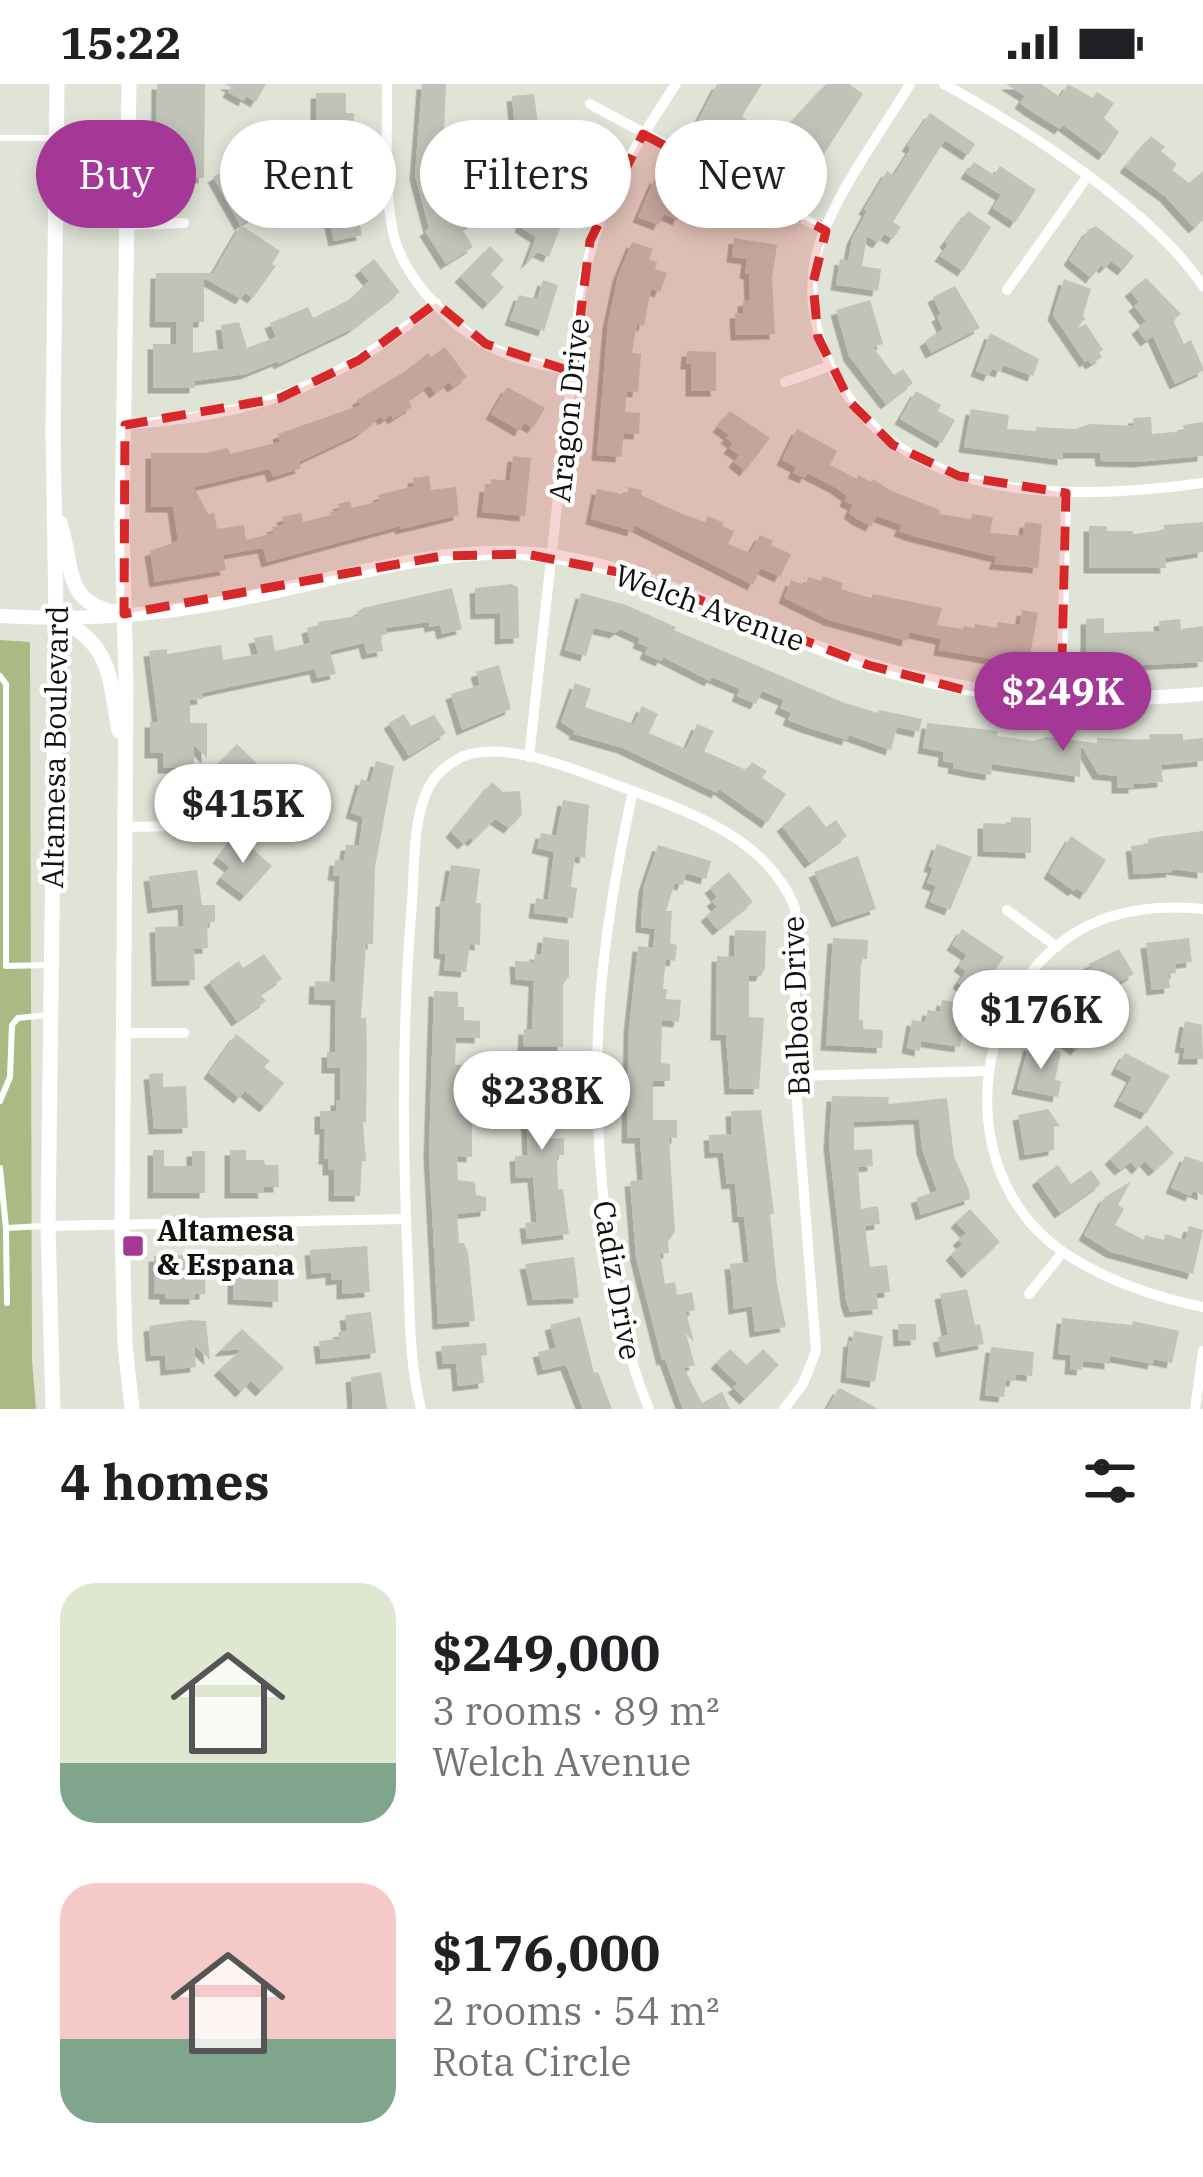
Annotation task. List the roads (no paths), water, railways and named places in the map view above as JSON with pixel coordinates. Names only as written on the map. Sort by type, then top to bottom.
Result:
[{"type":"main road","name":"Altamesa Boulevard","points":[[57,84],[58,120]]},
{"type":"main road","points":[[128,120],[129,84]]},
{"type":"main road","name":"Altamesa Boulevard","points":[[53,1409],[48,1226],[57,228]]},
{"type":"main road","points":[[126,228],[122,1227],[132,1409]]},
{"type":"main road","points":[[54,502],[76,590],[86,603],[124,614]]},
{"type":"main road","points":[[56,617],[79,628],[99,647],[111,676],[125,763]]},
{"type":"street","points":[[386,84],[389,208],[403,264],[436,303],[486,344],[526,361],[572,372]]},
{"type":"street","name":"Aragon Drive","points":[[529,757],[590,241],[604,203],[676,84]]},
{"type":"street","points":[[910,84],[826,231],[815,259],[818,337],[850,402],[893,445],[925,464],[1001,486],[1066,493],[1147,491],[1203,483]]},
{"type":"street","points":[[944,84],[1087,177],[1155,228],[1203,286]]},
{"type":"street","points":[[590,104],[826,231]]},
{"type":"street","points":[[1007,290],[1087,177]]},
{"type":"street","points":[[124,425],[220,415],[280,398],[359,360],[436,303]]},
{"type":"street","points":[[785,382],[830,366]]},
{"type":"street","points":[[1061,700],[1066,493]]},
{"type":"street","name":"Welch Avenue","points":[[0,616],[124,614],[239,599],[442,556],[553,556],[638,576],[868,665],[964,690],[1111,702],[1203,694]]},
{"type":"street","name":"Balboa Drive","points":[[421,1409],[412,1345],[403,1124],[409,944],[423,806],[428,787],[440,772],[467,755],[498,752],[529,757],[697,815],[754,853],[789,893],[795,908],[795,1076],[816,1351],[803,1384],[784,1409]]},
{"type":"street","name":"Cadiz Drive","points":[[633,791],[605,927],[595,1028],[595,1100],[608,1247],[633,1370],[650,1409]]},
{"type":"street","points":[[124,827],[187,826]]},
{"type":"street","points":[[1203,909],[1168,906],[1119,913],[1092,924],[1036,965],[1004,1017],[988,1071],[985,1102],[1003,1179],[1021,1213],[1084,1267],[1125,1285],[1203,1307]]},
{"type":"street","points":[[1007,910],[1057,947]]},
{"type":"street","points":[[124,1034],[184,1033]]},
{"type":"street","points":[[795,1076],[988,1071]]},
{"type":"street","points":[[48,1226],[405,1220]]},
{"type":"street","points":[[1029,1294],[1063,1252]]},
{"type":"street","points":[[1195,1409],[1203,1351]]},
{"type":"lane","points":[[0,138],[36,138]]},
{"type":"lane","points":[[0,676],[6,684],[3,966],[52,965]]},
{"type":"lane","points":[[0,1101],[10,1077],[12,1025],[18,1018],[52,1014]]},
{"type":"lane","points":[[0,1172],[7,1304]]},
{"type":"lane","points":[[6,1228],[48,1226]]},
{"type":"place","name":"Altamesa & Espana","points":[[133,1246]]}]
